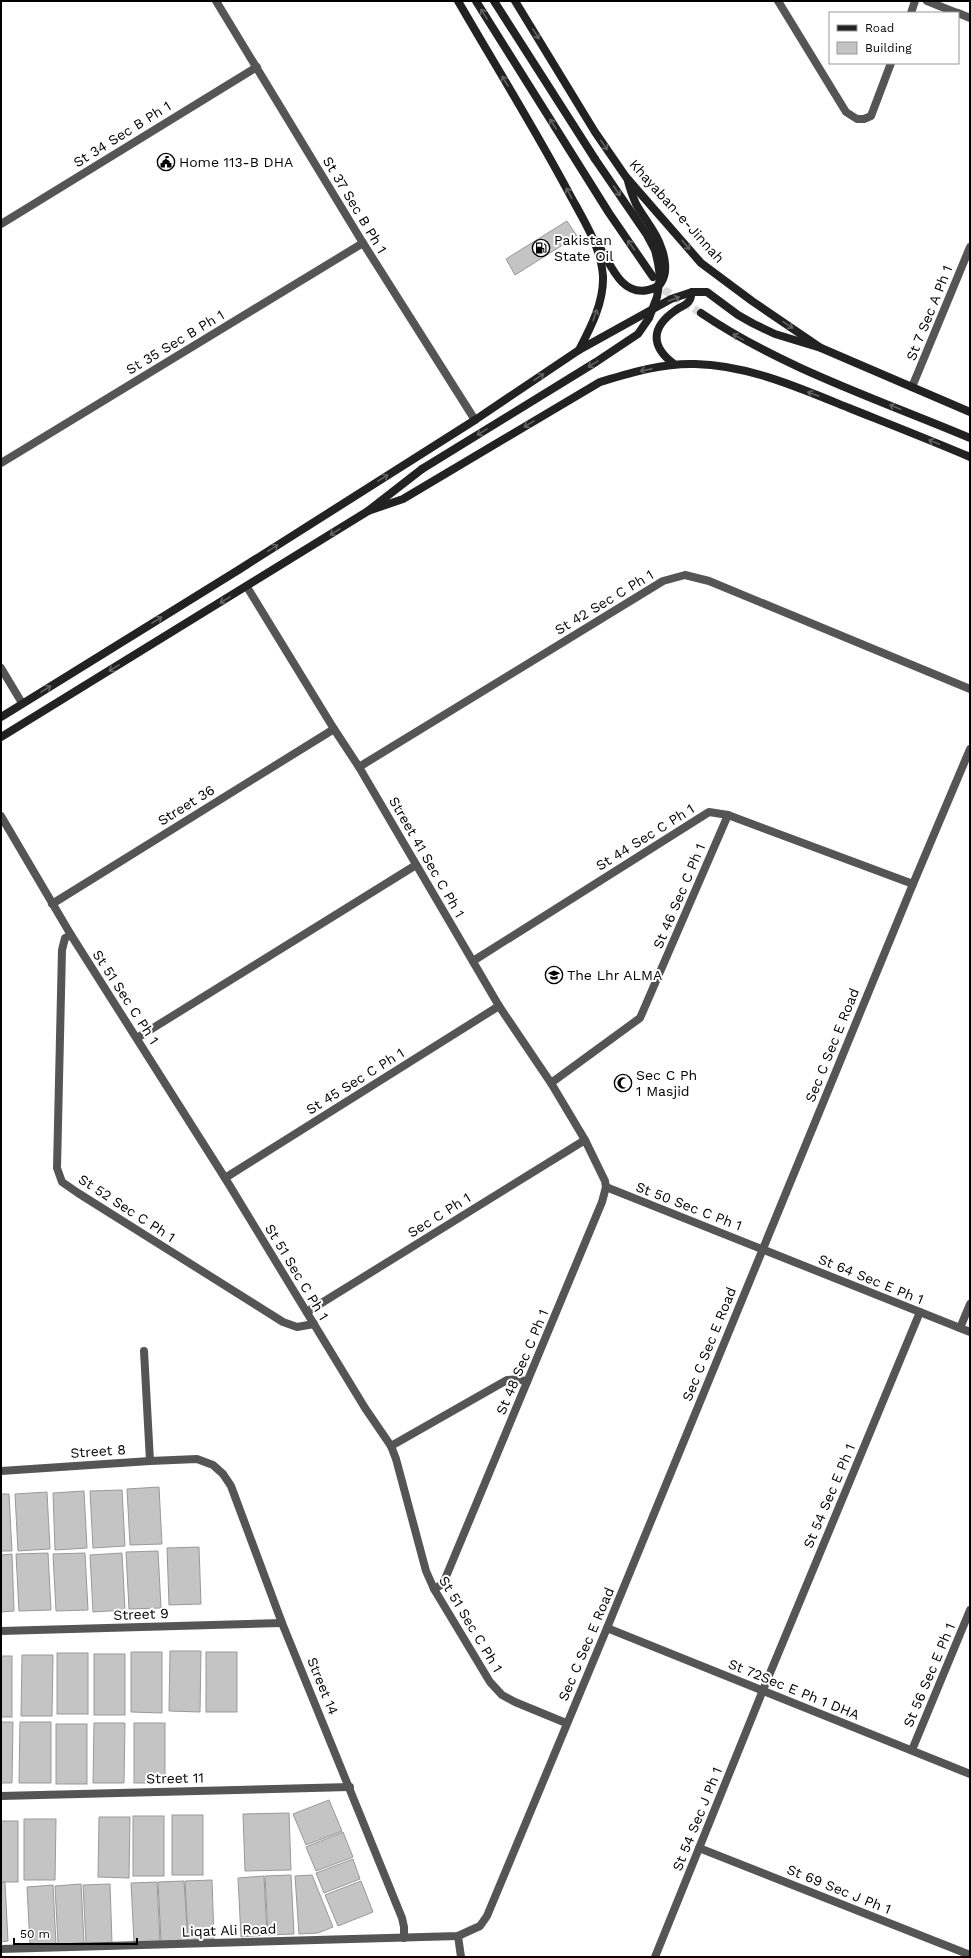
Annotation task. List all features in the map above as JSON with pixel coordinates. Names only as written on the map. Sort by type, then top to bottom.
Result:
[{"type":"main road","points":[[458,1],[553,162],[592,236],[602,268],[602,288],[591,325],[579,350]]},
{"type":"main road","points":[[476,1],[608,213],[653,277]]},
{"type":"main road","points":[[1,737],[247,587],[368,511],[422,469],[596,362],[638,334],[649,318],[657,297],[660,277],[655,250],[647,235],[595,159],[494,1]]},
{"type":"main road","name":"Khayaban-e-Jinnah","points":[[515,1],[595,132],[626,177],[702,263],[752,301],[821,348],[970,412]]},
{"type":"main road","points":[[592,236],[602,248],[617,278],[631,288],[643,291],[660,284],[665,268],[661,246],[636,204],[626,177]]},
{"type":"main road","points":[[674,364],[659,350],[656,337],[666,319],[689,302],[692,292]]},
{"type":"main road","points":[[1,717],[240,569],[475,420],[579,350],[671,299],[692,292],[706,292],[738,315],[754,324],[775,334],[821,348]]},
{"type":"main road","points":[[701,312],[726,330],[763,350],[970,438]]},
{"type":"main road","points":[[368,511],[404,499],[600,382],[674,364],[729,367],[765,377],[814,394],[970,457]]},
{"type":"street","name":"St 37 Sec B Ph 1","points":[[216,1],[363,242],[475,420]]},
{"type":"street","points":[[778,1],[846,112],[851,116],[864,119],[870,116],[891,64]]},
{"type":"street","points":[[911,12],[915,1]]},
{"type":"street","points":[[927,1],[955,12]]},
{"type":"street","points":[[959,13],[970,18]]},
{"type":"street","name":"St 34 Sec B Ph 1","points":[[1,224],[257,67]]},
{"type":"street","name":"St 35 Sec B Ph 1","points":[[1,464],[363,242]]},
{"type":"street","name":"St 7 Sec A Ph 1","points":[[912,388],[970,247]]},
{"type":"street","name":"St 42 Sec C Ph 1","points":[[359,767],[663,581],[685,575],[709,582],[970,689]]},
{"type":"street","name":"Street 41 Sec C Ph 1","points":[[247,587],[359,767],[499,1006],[551,1083],[585,1140]]},
{"type":"street","points":[[1,668],[22,703]]},
{"type":"street","name":"Street 36","points":[[52,904],[334,729]]},
{"type":"street","name":"Sec C Sec E Road","points":[[458,1936],[480,1926],[487,1916],[566,1723],[607,1628],[912,884],[970,749]]},
{"type":"street","name":"St 44 Sec C Ph 1","points":[[473,960],[709,812],[728,815],[912,884]]},
{"type":"street","name":"St 46 Sec C Ph 1","points":[[551,1083],[640,1018],[728,815]]},
{"type":"street","name":"St 51 Sec C Ph 1","points":[[1,816],[71,935],[137,1038],[365,1408],[390,1446],[396,1459],[426,1571],[434,1589],[490,1682],[502,1694],[515,1702],[566,1723]]},
{"type":"street","points":[[137,1038],[416,865]]},
{"type":"street","name":"St 52 Sec C Ph 1","points":[[71,935],[65,938],[62,950],[57,1168],[62,1182],[78,1194],[283,1322],[297,1327],[314,1324]]},
{"type":"street","name":"St 45 Sec C Ph 1","points":[[224,1178],[499,1006]]},
{"type":"street","points":[[585,1140],[602,1174],[606,1187]]},
{"type":"street","name":"Sec C Ph 1","points":[[307,1312],[585,1140]]},
{"type":"street","name":"St 50 Sec C Ph 1","points":[[606,1187],[762,1249]]},
{"type":"street","name":"St 48 Sec C Ph 1","points":[[434,1589],[441,1585],[445,1579],[602,1202],[606,1187]]},
{"type":"street","name":"St 64 Sec E Ph 1","points":[[762,1249],[970,1332]]},
{"type":"street","points":[[960,1328],[970,1304]]},
{"type":"street","name":"St 54 Sec E Ph 1","points":[[763,1690],[920,1312]]},
{"type":"street","points":[[144,1351],[150,1461]]},
{"type":"street","points":[[390,1446],[507,1380],[519,1379],[527,1382]]},
{"type":"street","name":"Street 8","points":[[1,1471],[197,1459]]},
{"type":"street","name":"Street 14","points":[[197,1459],[213,1465],[223,1474],[231,1486],[282,1623],[402,1918],[404,1938]]},
{"type":"street","name":"St 56 Sec E Ph 1","points":[[912,1750],[970,1610]]},
{"type":"street","name":"Street 9","points":[[1,1631],[282,1623]]},
{"type":"street","name":"St 72Sec E Ph 1 DHA","points":[[607,1628],[970,1774]]},
{"type":"street","name":"St 54 Sec J Ph 1","points":[[655,1957],[763,1690]]},
{"type":"street","name":"Street 11","points":[[1,1796],[350,1787]]},
{"type":"street","name":"St 69 Sec J Ph 1","points":[[699,1848],[970,1955]]},
{"type":"street","points":[[458,1936],[461,1957]]},
{"type":"street","name":"Liqat Ali Road","points":[[1,1949],[458,1936]]},
{"type":"building","name":"Pakistan State Oil","points":[[567,221],[577,236],[515,275],[506,259]]},
{"type":"building","points":[[159,1487],[162,1544],[130,1545],[127,1489]]},
{"type":"building","points":[[122,1490],[125,1546],[93,1548],[90,1491]]},
{"type":"building","points":[[84,1491],[87,1548],[55,1550],[53,1493]]},
{"type":"building","points":[[47,1492],[50,1549],[18,1551],[15,1494]]},
{"type":"building","points":[[1,1494],[9,1494],[12,1551],[1,1551]]},
{"type":"building","points":[[199,1547],[201,1604],[169,1605],[167,1548]]},
{"type":"building","points":[[158,1551],[161,1608],[129,1609],[126,1552]]},
{"type":"building","points":[[48,1553],[51,1610],[19,1611],[16,1554]]},
{"type":"building","points":[[85,1553],[88,1610],[56,1611],[53,1554]]},
{"type":"building","points":[[122,1553],[125,1610],[93,1612],[90,1555]]},
{"type":"building","points":[[12,1554],[14,1611],[1,1612],[1,1555]]},
{"type":"building","points":[[170,1651],[201,1651],[200,1712],[169,1711]]},
{"type":"building","points":[[131,1652],[162,1652],[162,1713],[131,1712]]},
{"type":"building","points":[[206,1652],[237,1652],[237,1712],[206,1712]]},
{"type":"building","points":[[57,1653],[88,1653],[88,1714],[57,1714]]},
{"type":"building","points":[[94,1654],[125,1654],[125,1715],[94,1715]]},
{"type":"building","points":[[22,1655],[53,1655],[52,1716],[21,1716]]},
{"type":"building","points":[[1,1656],[12,1656],[12,1717],[1,1717]]},
{"type":"building","points":[[1,1722],[13,1722],[12,1783],[1,1783]]},
{"type":"building","points":[[20,1722],[51,1722],[51,1783],[19,1783]]},
{"type":"building","points":[[94,1723],[125,1723],[124,1783],[93,1783]]},
{"type":"building","points":[[134,1723],[165,1723],[165,1783],[134,1783]]},
{"type":"building","points":[[56,1724],[87,1724],[87,1784],[56,1784]]},
{"type":"building","points":[[329,1800],[342,1831],[306,1845],[293,1814]]},
{"type":"building","points":[[289,1813],[291,1870],[245,1871],[243,1814]]},
{"type":"building","points":[[172,1815],[203,1815],[203,1875],[172,1875]]},
{"type":"building","points":[[133,1816],[164,1816],[164,1876],[133,1876]]},
{"type":"building","points":[[99,1817],[130,1817],[129,1878],[98,1877]]},
{"type":"building","points":[[24,1819],[56,1819],[55,1880],[24,1880]]},
{"type":"building","points":[[1,1821],[18,1821],[18,1882],[1,1882]]},
{"type":"building","points":[[343,1832],[353,1857],[316,1871],[306,1847]]},
{"type":"building","points":[[353,1859],[360,1879],[324,1893],[316,1873]]},
{"type":"building","points":[[291,1875],[294,1934],[268,1935],[265,1876]]},
{"type":"building","points":[[312,1875],[333,1927],[318,1933],[299,1934],[295,1876]]},
{"type":"building","points":[[264,1876],[267,1935],[241,1937],[238,1878]]},
{"type":"building","points":[[212,1880],[214,1939],[188,1940],[185,1881]]},
{"type":"building","points":[[184,1881],[188,1940],[161,1941],[158,1882]]},
{"type":"building","points":[[361,1881],[373,1912],[338,1926],[325,1895]]},
{"type":"building","points":[[5,1882],[8,1941],[1,1942],[1,1883]]},
{"type":"building","points":[[157,1882],[160,1941],[134,1942],[131,1883]]},
{"type":"building","points":[[81,1884],[84,1943],[58,1944],[55,1886]]},
{"type":"building","points":[[110,1884],[112,1943],[86,1944],[83,1885]]},
{"type":"building","points":[[53,1885],[56,1944],[30,1945],[27,1887]]},
{"type":"tunnel","points":[[656,280],[664,290],[701,313]]},
{"type":"place","name":"Home 113-B DHA","points":[[166,162]]},
{"type":"place","name":"Pakistan State Oil","points":[[541,248]]},
{"type":"place","name":"The Lhr ALMA","points":[[554,975]]},
{"type":"place","name":"Sec C Ph 1 Masjid","points":[[623,1083]]}]
